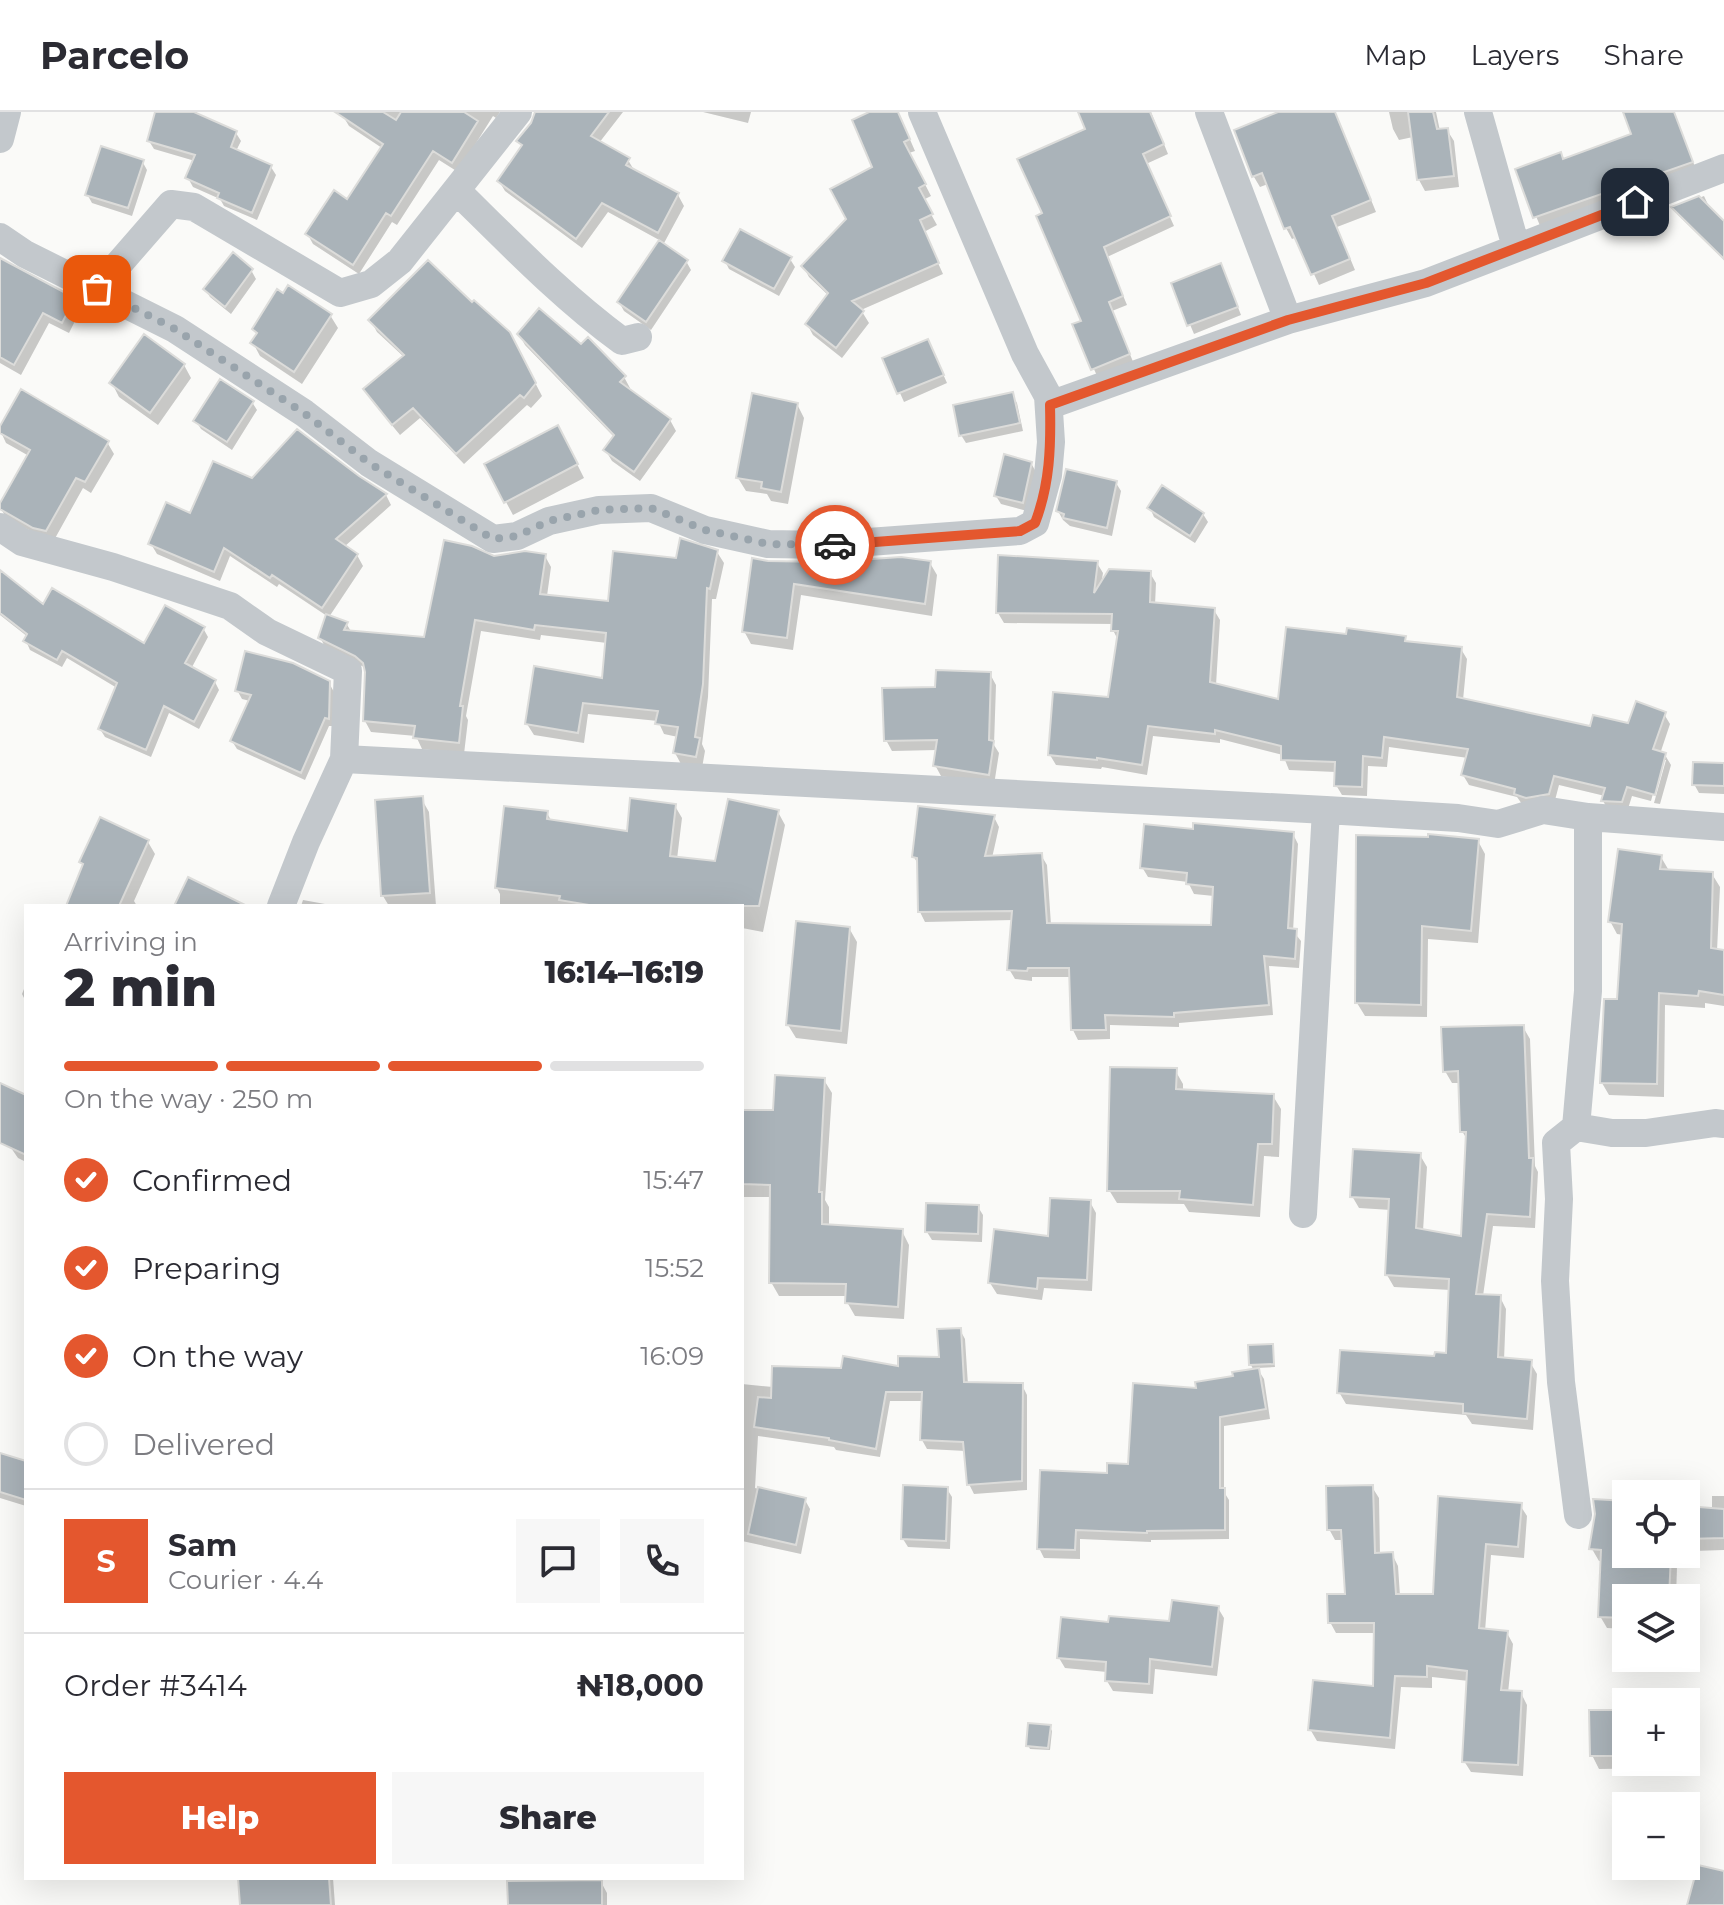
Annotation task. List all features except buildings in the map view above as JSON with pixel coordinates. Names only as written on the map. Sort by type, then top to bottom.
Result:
[{"type":"street","points":[[0,139],[7,112]]},
{"type":"street","points":[[97,289],[171,204],[194,207],[340,293],[371,284],[400,261],[518,112]]},
{"type":"street","points":[[0,237],[25,254],[175,329],[304,413],[369,463],[493,539],[517,536],[549,521],[599,510],[651,508],[705,530],[768,544],[827,545],[1020,531],[1035,523],[1043,502],[1051,442],[1048,396],[1025,354],[922,112]]},
{"type":"street","points":[[1209,112],[1288,320]]},
{"type":"street","points":[[1478,112],[1516,247]]},
{"type":"street","points":[[1050,405],[1288,320],[1426,283],[1724,168]]},
{"type":"street","points":[[457,191],[601,325],[622,341],[638,337]]},
{"type":"street","points":[[0,527],[22,542],[113,567],[230,606],[267,632],[348,671],[344,759],[282,904]]},
{"type":"street","points":[[344,759],[1326,810],[1458,818],[1498,824],[1543,810],[1588,817],[1724,827]]},
{"type":"street","points":[[1303,1214],[1326,810]]},
{"type":"street","points":[[1578,1515],[1561,1382],[1555,1281],[1559,1199],[1556,1143],[1576,1127],[1588,991],[1588,817]]},
{"type":"street","points":[[1576,1127],[1612,1133],[1646,1133],[1724,1124]]},
{"type":"way so far","points":[[97,289],[175,329],[304,413],[369,463],[493,539],[517,536],[549,521],[599,510],[651,508],[705,530],[768,544],[835,545]]},
{"type":"route","points":[[835,545],[1020,531],[1035,523],[1043,502],[1051,442],[1050,405],[1288,320],[1426,283],[1635,202]]}]
